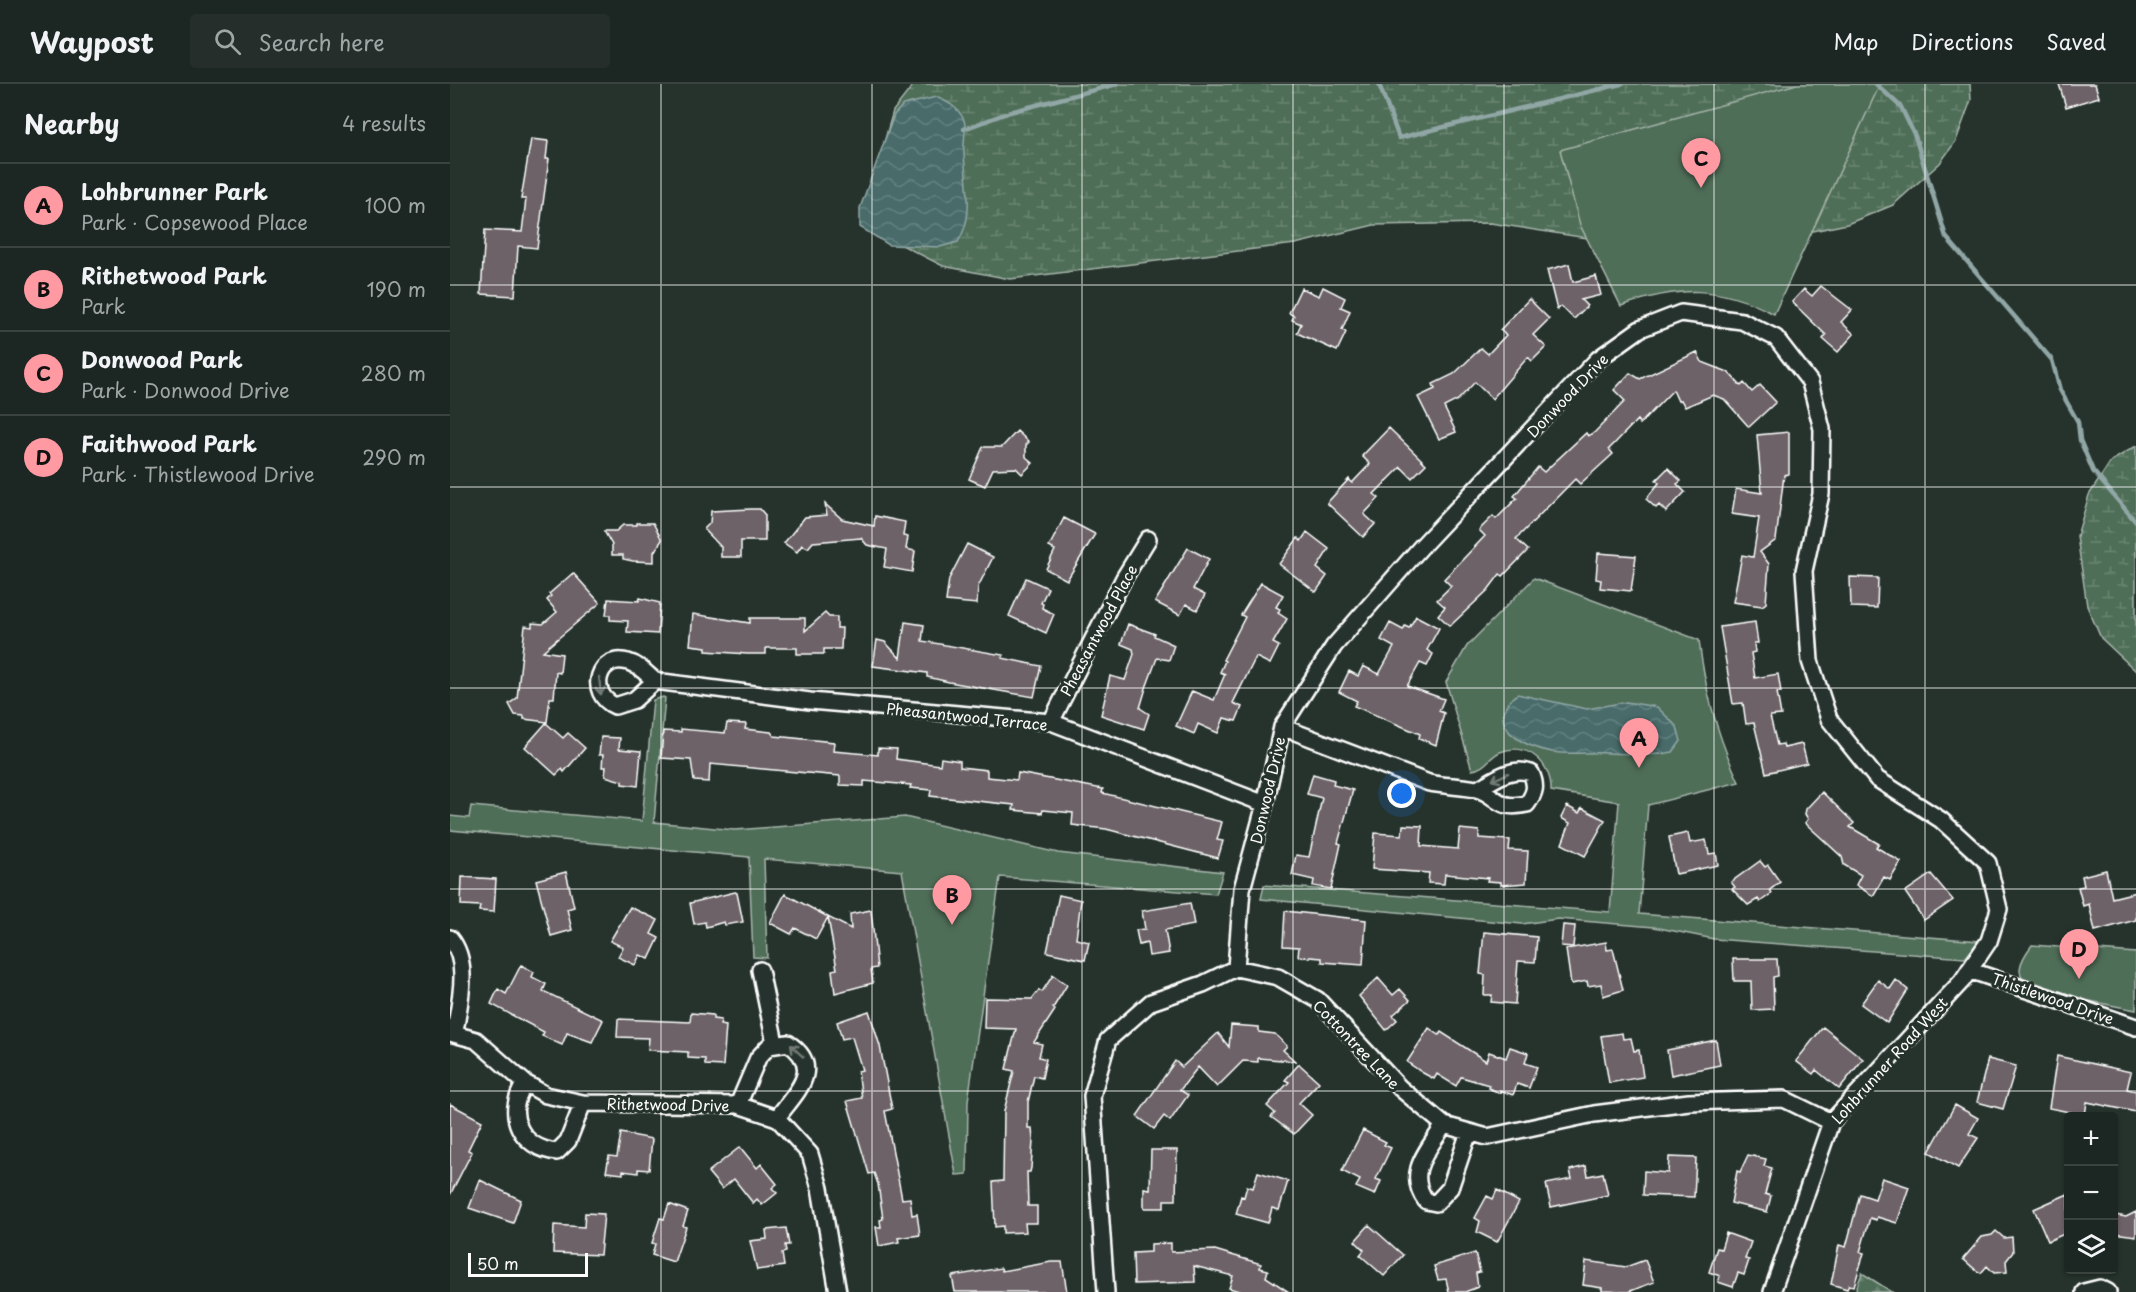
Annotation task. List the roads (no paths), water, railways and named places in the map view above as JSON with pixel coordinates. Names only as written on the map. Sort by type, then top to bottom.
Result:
[{"type":"street","name":"Donwood Drive","points":[[1236,968],[1242,889],[1266,804],[1282,727],[1334,646],[1421,546],[1598,359],[1641,329],[1681,313],[1742,321],[1776,338],[1810,382],[1822,429],[1821,494],[1804,571],[1810,662],[1828,719],[1877,779],[1941,820],[1988,863],[1999,909],[1989,941],[1969,970]]},
{"type":"street","name":"Pheasantwood Place","points":[[1051,722],[1124,578],[1148,539]]},
{"type":"street","name":"Pheasantwood Terrace","points":[[656,681],[810,701],[1051,722],[1266,804]]},
{"type":"street","points":[[1282,727],[1429,783],[1451,788],[1478,789]]},
{"type":"street","points":[[450,938],[457,946],[462,974],[453,1033]]},
{"type":"street","points":[[1106,1292],[1092,1096],[1108,1040],[1151,1002],[1203,984],[1236,968]]},
{"type":"street","name":"Cottontree Lane","points":[[1236,968],[1278,977],[1317,999],[1400,1088],[1444,1125],[1487,1137],[1594,1114],[1677,1104],[1784,1099],[1831,1122]]},
{"type":"street","points":[[760,969],[776,1044]]},
{"type":"street","name":"Thistlewood Drive","points":[[1969,970],[2136,1027]]},
{"type":"street","name":"Lohbrunner Road West","points":[[1772,1292],[1831,1122],[1969,970]]},
{"type":"street","name":"Rithetwood Drive","points":[[453,1033],[476,1040],[525,1083],[546,1095],[583,1103],[738,1105],[777,1118],[810,1154],[820,1188],[838,1292]]},
{"type":"street","points":[[738,1105],[758,1058],[769,1046],[788,1043],[797,1049],[807,1069],[804,1081],[777,1118]]},
{"type":"street","points":[[525,1083],[516,1095],[515,1116],[525,1140],[540,1150],[557,1152],[568,1141],[583,1103]]},
{"type":"street","points":[[1444,1125],[1418,1169],[1416,1187],[1426,1201],[1436,1203],[1450,1188],[1469,1132]]},
{"type":"street","points":[[2084,1292],[2100,1288],[2108,1292]]},
{"type":"water","points":[[936,97],[956,108],[965,123],[967,220],[958,242],[940,247],[889,245],[860,227],[860,208],[894,115],[903,105]]},
{"type":"water","points":[[1517,694],[1587,709],[1626,702],[1657,707],[1677,727],[1681,741],[1673,752],[1641,755],[1566,753],[1540,749],[1518,739],[1505,724],[1503,715],[1507,705]]},
{"type":"waterway","points":[[964,129],[1010,112],[1117,84]]},
{"type":"waterway","points":[[1379,84],[1399,138],[1621,84]]},
{"type":"waterway","points":[[1876,84],[1901,107],[1915,136],[1946,237],[2052,360],[2060,390],[2078,422],[2080,440],[2093,471],[2136,522]]},
{"type":"place","name":"Donwood Park","points":[[1701,188]]},
{"type":"place","name":"Lohbrunner Park","points":[[1639,768]]},
{"type":"place","name":"Rithetwood Park","points":[[952,925]]},
{"type":"place","name":"Faithwood Park","points":[[2079,979]]}]
